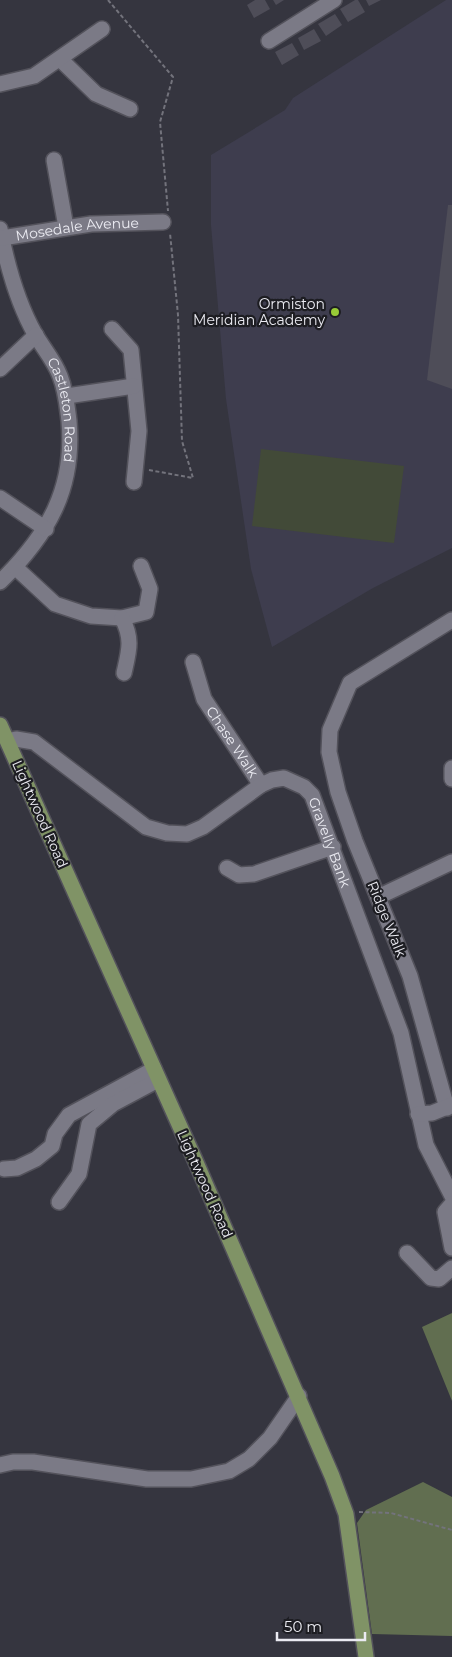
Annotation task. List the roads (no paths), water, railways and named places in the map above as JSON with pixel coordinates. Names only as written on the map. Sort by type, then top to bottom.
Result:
[{"type":"main road","name":"Lightwood Road","points":[[0,725],[299,1396],[346,1514],[366,1657]]},
{"type":"street","points":[[269,41],[334,0]]},
{"type":"street","points":[[0,84],[34,76],[102,28]]},
{"type":"street","points":[[60,59],[96,94],[130,109]]},
{"type":"street","points":[[54,160],[66,228]]},
{"type":"street","name":"Mosedale Avenue","points":[[1,234],[91,224],[162,220]]},
{"type":"street","name":"Castleton Road","points":[[0,582],[46,529],[63,491],[68,467],[70,438],[66,396],[49,353],[36,335],[19,302],[1,234]]},
{"type":"street","points":[[112,328],[131,350],[139,432],[138,464],[134,482]]},
{"type":"street","points":[[0,369],[36,335]]},
{"type":"street","points":[[66,396],[134,386]]},
{"type":"street","points":[[0,498],[46,529]]},
{"type":"street","points":[[15,567],[55,604],[92,616],[122,618],[146,612],[150,589],[141,566]]},
{"type":"street","points":[[122,618],[130,632],[129,653],[124,673]]},
{"type":"street","name":"Ridge Walk","points":[[449,1107],[410,976],[338,792],[329,752],[330,730],[350,682],[452,620]]},
{"type":"street","name":"Chase Walk","points":[[193,662],[204,699],[261,785]]},
{"type":"street","name":"Gravelly Bank","points":[[8,741],[16,739],[34,742],[146,827],[167,833],[187,834],[203,827],[261,785],[272,780],[284,778],[304,787],[312,795],[401,1033],[426,1145],[452,1196]]},
{"type":"street","points":[[452,768],[450,775],[452,779]]},
{"type":"street","points":[[227,868],[239,875],[254,874],[333,847]]},
{"type":"street","points":[[378,897],[452,862]]},
{"type":"street","points":[[4,1169],[17,1168],[36,1159],[52,1146],[55,1134],[69,1115],[156,1075]]},
{"type":"street","points":[[59,1202],[79,1174],[90,1124],[113,1104],[156,1075]]},
{"type":"street","points":[[418,1114],[449,1107]]},
{"type":"street","points":[[452,1204],[445,1212],[452,1248]]},
{"type":"street","points":[[407,1253],[431,1278],[439,1279],[452,1268]]},
{"type":"street","points":[[0,1465],[13,1462],[33,1462],[147,1479],[191,1479],[229,1471],[249,1458],[270,1438],[299,1396]]},
{"type":"place","name":"Ormiston Meridian Academy","points":[[335,312]]}]
